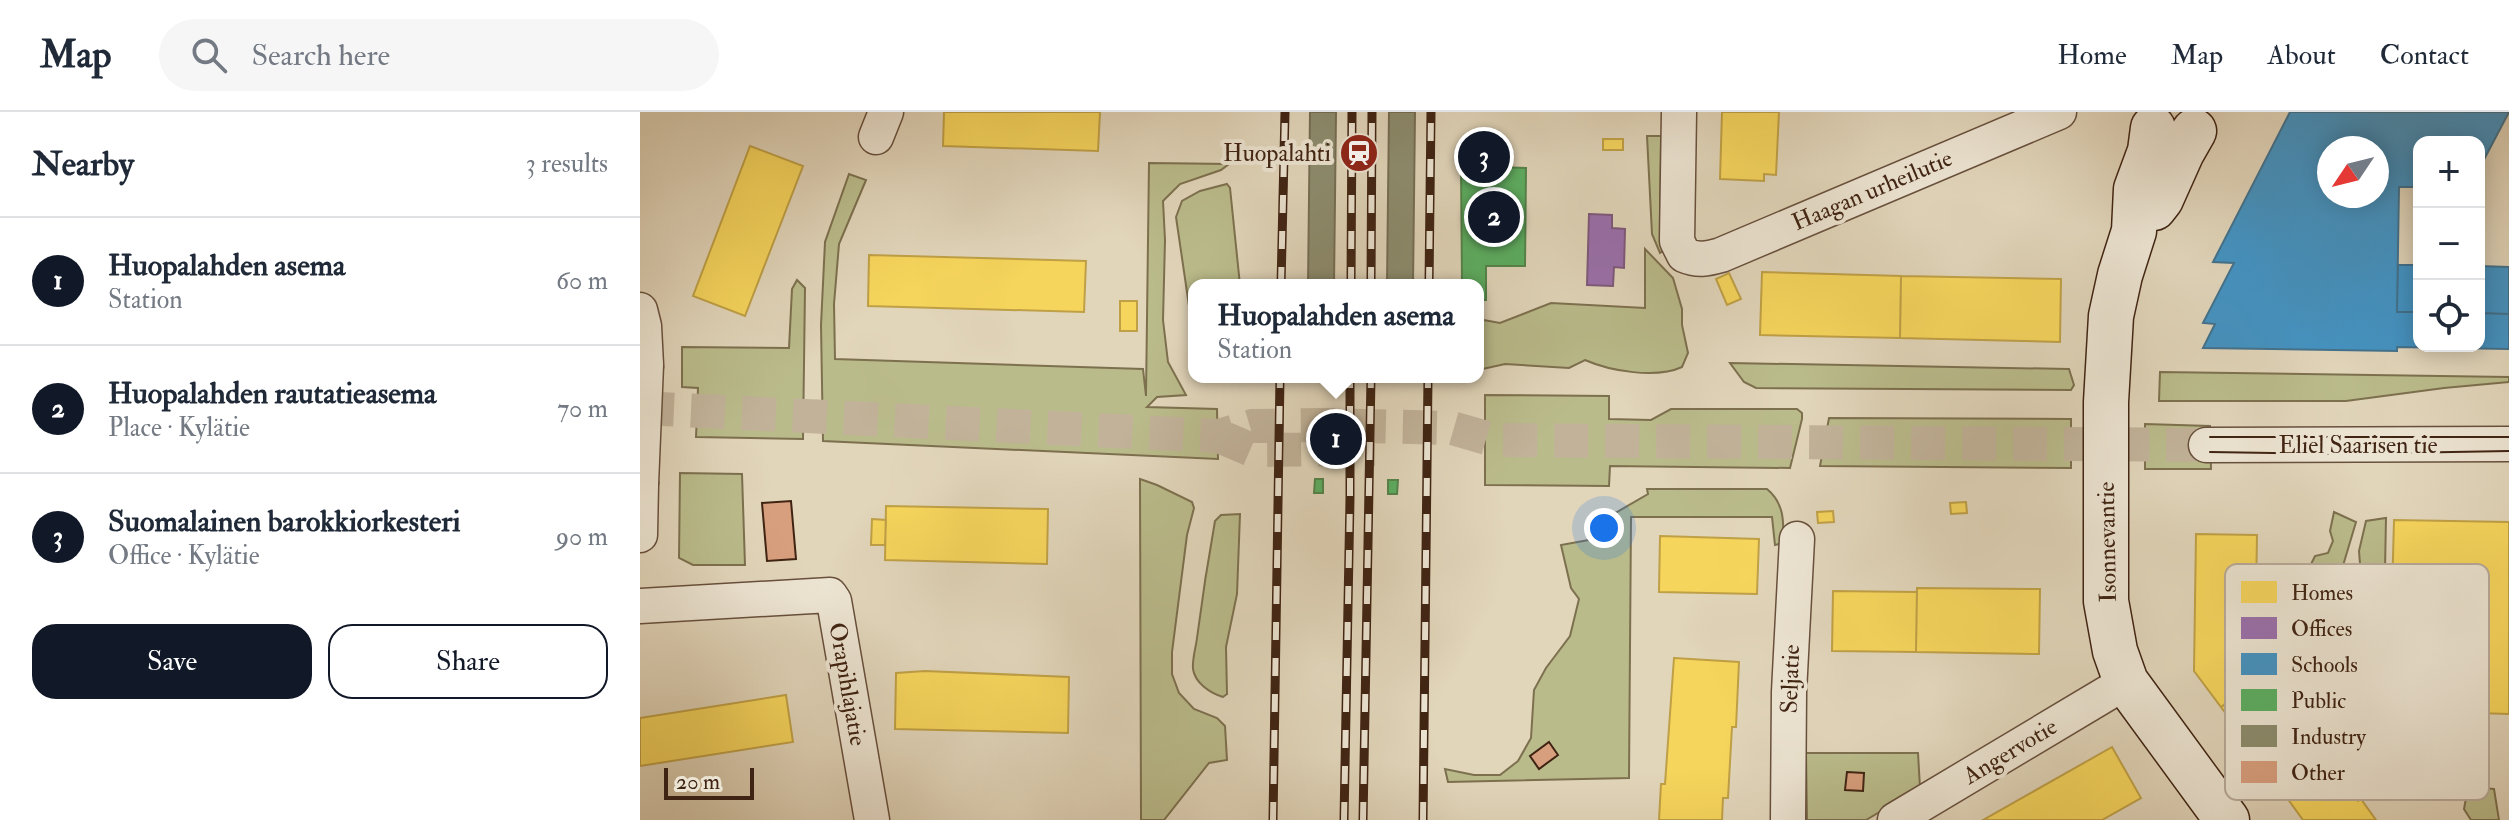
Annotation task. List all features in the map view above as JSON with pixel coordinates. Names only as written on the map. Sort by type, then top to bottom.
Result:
[{"type":"street","name":"Haagan urheilutie","points":[[1679,112],[1677,241],[1684,255],[1697,259],[1721,255],[2059,112]]},
{"type":"street","name":"Isonnevantie","points":[[2175,121],[2182,152],[2161,199],[2134,231],[2111,316],[2106,402],[2106,601],[2115,651],[2126,682],[2227,820]]},
{"type":"street","points":[[640,310],[646,365],[640,535]]},
{"type":"street","name":"Eliel Saarisen tie","points":[[2206,445],[2509,444]]},
{"type":"street","name":"Seljatie","points":[[1788,820],[1789,692],[1797,539]]},
{"type":"street","points":[[640,581],[640,606]]},
{"type":"street","name":"Orapihlajatie","points":[[640,606],[830,595],[834,601],[872,820]]},
{"type":"street","name":"Angervotie","points":[[1895,820],[2126,682]]},
{"type":"green space","points":[[1647,136],[1661,136],[1660,235],[1664,250],[1660,253],[1652,234]]},
{"type":"green space","points":[[1149,163],[1229,164],[1221,170],[1180,184],[1163,201],[1163,320],[1168,362],[1186,395],[1157,397],[1147,407],[1217,409],[1218,459],[823,441],[821,325],[825,242],[849,174],[866,180],[839,244],[834,304],[835,359],[1143,369],[1146,396]]},
{"type":"green space","points":[[1227,184],[1230,188],[1239,279],[1188,279],[1188,299],[1176,217],[1182,201],[1200,191]]},
{"type":"green space","points":[[1645,249],[1673,278],[1682,309],[1688,353],[1682,367],[1646,373],[1585,360],[1569,368],[1505,364],[1484,369],[1484,320],[1500,323],[1551,303],[1645,308]]},
{"type":"green space","points":[[797,280],[805,288],[803,439],[696,437],[698,388],[682,387],[682,347],[789,348],[792,289]]},
{"type":"green space","points":[[1730,363],[2069,369],[2074,385],[2071,390],[1756,388],[1744,382]]},
{"type":"green space","points":[[2160,372],[2509,377],[2509,382],[2346,401],[2159,401]]},
{"type":"green space","points":[[1485,395],[1609,396],[1609,419],[1651,420],[1671,409],[1797,409],[1802,413],[1802,419],[1790,468],[1610,466],[1609,486],[1485,485]]},
{"type":"green space","points":[[1829,418],[2071,419],[2071,468],[1820,466]]},
{"type":"green space","points":[[2145,424],[2210,426],[2211,469],[2145,469]]},
{"type":"green space","points":[[680,473],[742,474],[745,565],[693,565],[679,558]]},
{"type":"green space","points":[[1140,479],[1192,502],[1194,508],[1187,535],[1172,674],[1179,693],[1194,709],[1217,718],[1225,726],[1227,760],[1209,763],[1164,820],[1141,820]]},
{"type":"green space","points":[[1647,489],[1767,489],[1777,500],[1782,513],[1783,543],[1775,545],[1772,517],[1631,517],[1629,778],[1448,782],[1445,769],[1474,775],[1500,775],[1518,761],[1531,738],[1534,690],[1570,636],[1579,599],[1571,588],[1561,545],[1594,539],[1607,523],[1600,517],[1617,512],[1648,494]]},
{"type":"green space","points":[[2334,512],[2356,522],[2343,564],[2311,564],[2315,556],[2328,553],[2333,541],[2330,531]]},
{"type":"green space","points":[[1240,514],[1237,594],[1226,647],[1227,694],[1223,697],[1200,683],[1194,674],[1193,661],[1215,521],[1221,515]]},
{"type":"green space","points":[[2386,518],[2385,564],[2360,564],[2359,551],[2366,521]]},
{"type":"green space","points":[[1806,753],[1918,753],[1920,788],[1866,820],[1807,820]]},
{"type":"green space","points":[[2489,789],[2494,789],[2499,820],[2471,820],[2464,809],[2466,800],[2489,800]]},
{"type":"building: Homes","points":[[944,112],[1100,112],[1098,151],[943,146]]},
{"type":"building: Homes","points":[[1722,112],[1779,112],[1776,175],[1764,174],[1764,181],[1720,179]]},
{"type":"building: Homes","points":[[1603,139],[1623,139],[1623,150],[1603,150]]},
{"type":"building: Homes","points":[[750,146],[803,166],[745,316],[693,296]]},
{"type":"building: Homes","points":[[869,255],[1086,261],[1084,312],[868,306]]},
{"type":"building: Homes","points":[[1762,272],[1901,276],[1900,338],[1760,335]]},
{"type":"building: Homes","points":[[1729,273],[1741,299],[1727,305],[1716,279]]},
{"type":"building: Homes","points":[[1901,276],[2061,279],[2060,342],[1900,338]]},
{"type":"building: Homes","points":[[1120,301],[1137,301],[1137,331],[1120,331]]},
{"type":"building: Homes","points":[[1966,502],[1967,513],[1951,514],[1950,503]]},
{"type":"building: Homes","points":[[886,506],[1048,509],[1047,564],[885,560]]},
{"type":"building: Homes","points":[[1833,511],[1834,522],[1818,523],[1817,512]]},
{"type":"building: Homes","points":[[872,519],[886,520],[885,545],[871,545]]},
{"type":"building: Homes","points":[[2394,520],[2509,522],[2509,714],[2489,713],[2489,564],[2393,564]]},
{"type":"building: Homes","points":[[2196,534],[2257,535],[2257,564],[2225,564],[2225,704],[2221,707],[2194,671]]},
{"type":"building: Homes","points":[[1660,536],[1759,539],[1757,594],[1659,592]]},
{"type":"building: Homes","points":[[1917,588],[2040,589],[2039,654],[1916,652]]},
{"type":"building: Homes","points":[[1833,591],[1917,592],[1916,652],[1832,651]]},
{"type":"building: Homes","points":[[1674,658],[1739,662],[1736,727],[1732,727],[1728,798],[1723,798],[1722,820],[1659,820],[1661,784],[1665,784]]},
{"type":"building: Homes","points":[[925,671],[1069,677],[1068,733],[895,729],[896,673]]},
{"type":"building: Homes","points":[[786,695],[793,742],[640,766],[640,718]]},
{"type":"building: Homes","points":[[2112,747],[2141,798],[2102,820],[1983,820]]},
{"type":"building: Homes","points":[[2288,800],[2362,800],[2376,820],[2303,820]]},
{"type":"building: Offices","points":[[1589,214],[1612,215],[1612,228],[1625,229],[1624,268],[1614,267],[1613,286],[1587,285]]},
{"type":"building: Schools","points":[[2290,112],[2509,112],[2485,158],[2485,136],[2413,136],[2413,187],[2399,187],[2397,312],[2413,312],[2413,347],[2397,347],[2397,351],[2203,348],[2215,324],[2203,323],[2234,263],[2213,262]]},
{"type":"building: Schools","points":[[2398,265],[2413,265],[2413,312],[2397,312]]},
{"type":"building: Schools","points":[[2485,266],[2509,267],[2509,314],[2485,313]]},
{"type":"building: Schools","points":[[2485,313],[2509,314],[2509,349],[2485,349]]},
{"type":"building: Public","points":[[1469,132],[1498,132],[1499,167],[1526,168],[1525,266],[1486,266],[1486,300],[1484,279],[1462,279],[1461,163],[1469,163]]},
{"type":"building: Public","points":[[1315,479],[1323,479],[1323,493],[1314,493]]},
{"type":"building: Public","points":[[1388,480],[1398,480],[1397,494],[1388,494]]},
{"type":"building: Industry","points":[[1310,112],[1336,112],[1334,279],[1308,279]]},
{"type":"building: Industry","points":[[1389,112],[1415,112],[1413,279],[1387,279]]},
{"type":"building: Other","points":[[791,501],[796,559],[767,561],[762,503]]},
{"type":"building: Other","points":[[1549,742],[1558,755],[1539,769],[1530,756]]},
{"type":"building: Other","points":[[1847,772],[1864,773],[1863,791],[1845,790]]},
{"type":"tunnel","points":[[640,408],[1219,436],[1252,426],[1324,425],[1452,428],[1494,440],[2206,445]]},
{"type":"tunnel","points":[[1219,436],[1252,450],[1375,449]]},
{"type":"tram line","points":[[2210,437],[2509,437]]},
{"type":"tram line","points":[[2210,452],[2339,454],[2509,451]]},
{"type":"railway","points":[[1281,279],[1285,112]]},
{"type":"railway","points":[[1351,279],[1352,112]]},
{"type":"railway","points":[[1371,279],[1372,112]]},
{"type":"railway","points":[[1429,279],[1431,112]]},
{"type":"railway","points":[[1273,820],[1280,383]]},
{"type":"railway","points":[[1344,820],[1350,383]]},
{"type":"railway","points":[[1363,820],[1371,383]]},
{"type":"railway","points":[[1423,820],[1428,383]]},
{"type":"place","name":"Huopalahti","points":[[1359,153]]},
{"type":"place","name":"Suomalainen barokkiorkesteri","points":[[1484,157]]},
{"type":"place","name":"Huopalahden rautatieasema","points":[[1494,217]]},
{"type":"place","name":"Huopalahden asema","points":[[1336,439]]}]
